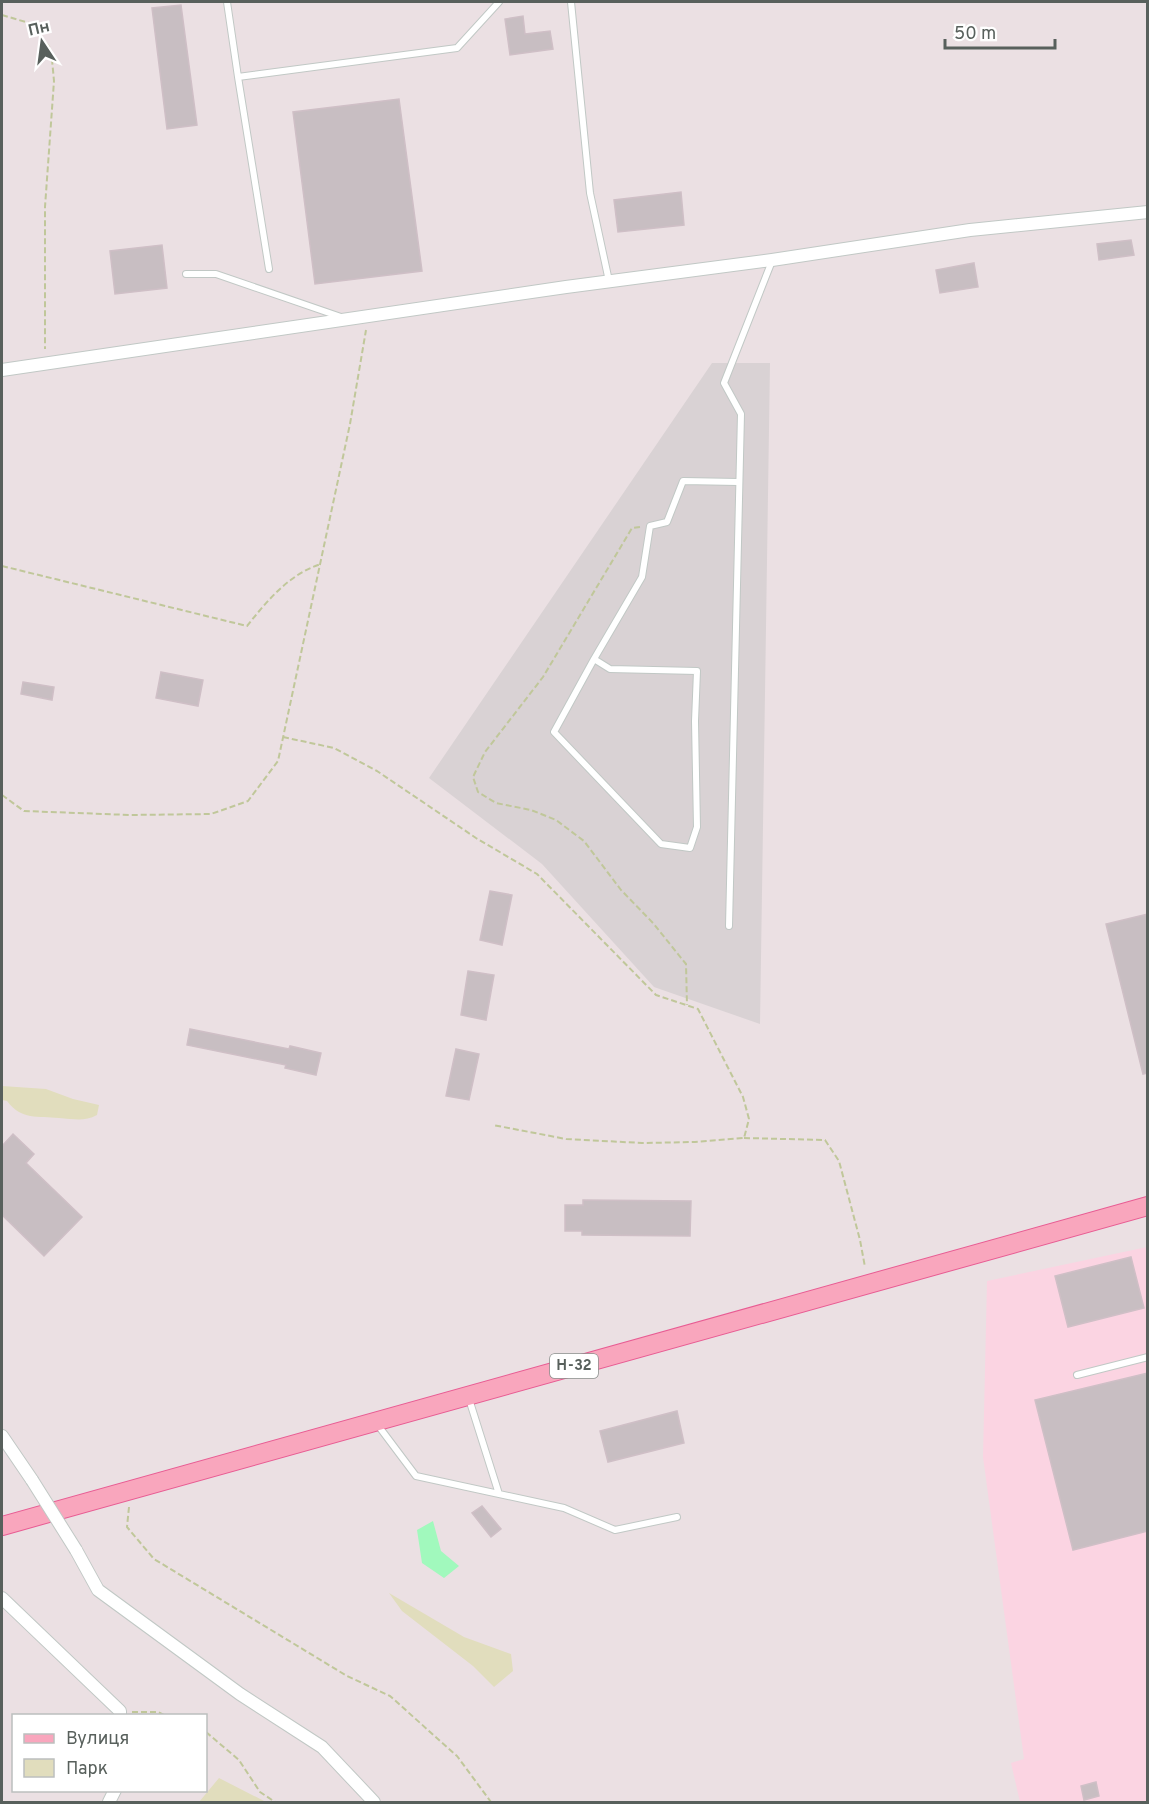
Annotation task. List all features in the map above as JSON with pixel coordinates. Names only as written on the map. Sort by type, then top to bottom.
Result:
[{"type":"main road","name":"Н-32","points":[[2,1526],[1148,1206]]},
{"type":"street","points":[[2,370],[970,230],[1148,212]]},
{"type":"street","points":[[2,1436],[76,1550],[98,1590],[240,1694],[322,1747],[374,1803]]},
{"type":"street","points":[[2,1598],[120,1713]]},
{"type":"lane","points":[[227,2],[269,269]]},
{"type":"lane","points":[[238,77],[457,48],[499,2]]},
{"type":"lane","points":[[572,2],[590,194],[609,281]]},
{"type":"lane","points":[[729,926],[741,414],[724,383],[772,260]]},
{"type":"lane","points":[[186,274],[216,274],[348,319]]},
{"type":"lane","points":[[594,659],[610,669],[697,671],[695,721],[697,827],[690,848],[661,844],[554,732],[594,659],[642,577],[650,525],[667,522],[683,481],[738,482]]},
{"type":"lane","points":[[1077,1375],[1148,1357]]},
{"type":"lane","points":[[468,1396],[499,1494]]},
{"type":"lane","points":[[375,1422],[416,1476],[564,1508],[615,1530],[677,1517]]},
{"type":"path","points":[[2,15],[29,23],[51,49],[54,81],[45,207],[45,363]]},
{"type":"path","points":[[2,795],[24,811],[130,815],[211,814],[248,801],[278,760],[350,424],[369,316]]},
{"type":"path","points":[[2,567],[247,626],[268,600],[304,570],[321,564]]},
{"type":"path","points":[[283,737],[334,747],[377,771],[476,837],[537,874],[656,995],[698,1009],[743,1097],[749,1119],[744,1138]]},
{"type":"path","points":[[493,1125],[576,1140],[642,1143],[744,1138],[825,1140],[839,1161],[860,1240],[868,1284]]},
{"type":"path","points":[[130,1490],[127,1527],[154,1559],[337,1670],[390,1696],[457,1756],[491,1803]]},
{"type":"path","points":[[120,1713],[158,1712],[162,1714]]},
{"type":"path","points":[[207,1733],[239,1760],[260,1792],[275,1803]]},
{"type":"shaded area","points":[[712,363],[770,363],[760,1024],[654,987],[542,864],[429,778]]},
{"type":"shaded area","points":[[1147,1247],[1147,1802],[1020,1802],[1011,1763],[1024,1759],[983,1457],[987,1281]]},
{"type":"shaded area","points":[[433,1521],[441,1551],[459,1566],[444,1578],[422,1563],[417,1530]]},
{"type":"green space","points":[[2,1086],[46,1089],[99,1105],[97,1115],[79,1120],[24,1114],[7,1101],[2,1100]]},
{"type":"green space","points":[[389,1593],[464,1637],[511,1654],[513,1671],[494,1687],[473,1666],[402,1611]]},
{"type":"green space","points":[[219,1778],[266,1802],[199,1802]]},
{"type":"building","points":[[181,5],[197,125],[167,129],[152,8]]},
{"type":"building","points":[[523,16],[525,34],[550,31],[553,49],[510,55],[505,19]]},
{"type":"building","points":[[399,99],[422,271],[315,284],[293,112]]},
{"type":"building","points":[[681,192],[684,225],[618,232],[614,200]]},
{"type":"building","points":[[1131,240],[1134,255],[1099,260],[1097,244]]},
{"type":"building","points":[[162,245],[167,288],[115,294],[110,251]]},
{"type":"building","points":[[974,263],[978,287],[940,293],[936,270]]},
{"type":"building","points":[[161,672],[203,680],[198,706],[156,698]]},
{"type":"building","points":[[23,682],[54,687],[52,700],[21,694]]},
{"type":"building","points":[[490,891],[512,895],[502,945],[480,940]]},
{"type":"building","points":[[1148,914],[1148,1073],[1143,1074],[1106,924]]},
{"type":"building","points":[[468,971],[494,975],[486,1020],[461,1015]]},
{"type":"building","points":[[190,1029],[289,1049],[290,1046],[321,1053],[316,1075],[285,1068],[286,1065],[187,1045]]},
{"type":"building","points":[[456,1049],[479,1054],[469,1100],[446,1096]]},
{"type":"building","points":[[13,1134],[34,1154],[26,1163],[82,1217],[44,1256],[2,1215],[2,1146]]},
{"type":"building","points":[[583,1200],[691,1201],[690,1236],[582,1235],[582,1231],[565,1231],[565,1205],[583,1205]]},
{"type":"building","points":[[1131,1257],[1144,1308],[1068,1327],[1055,1276]]},
{"type":"building","points":[[1148,1373],[1148,1531],[1073,1550],[1035,1400]]},
{"type":"building","points":[[677,1411],[684,1443],[608,1462],[600,1431]]},
{"type":"building","points":[[482,1506],[501,1529],[491,1537],[472,1513]]},
{"type":"building","points":[[1096,1782],[1099,1796],[1084,1800],[1081,1786]]}]
